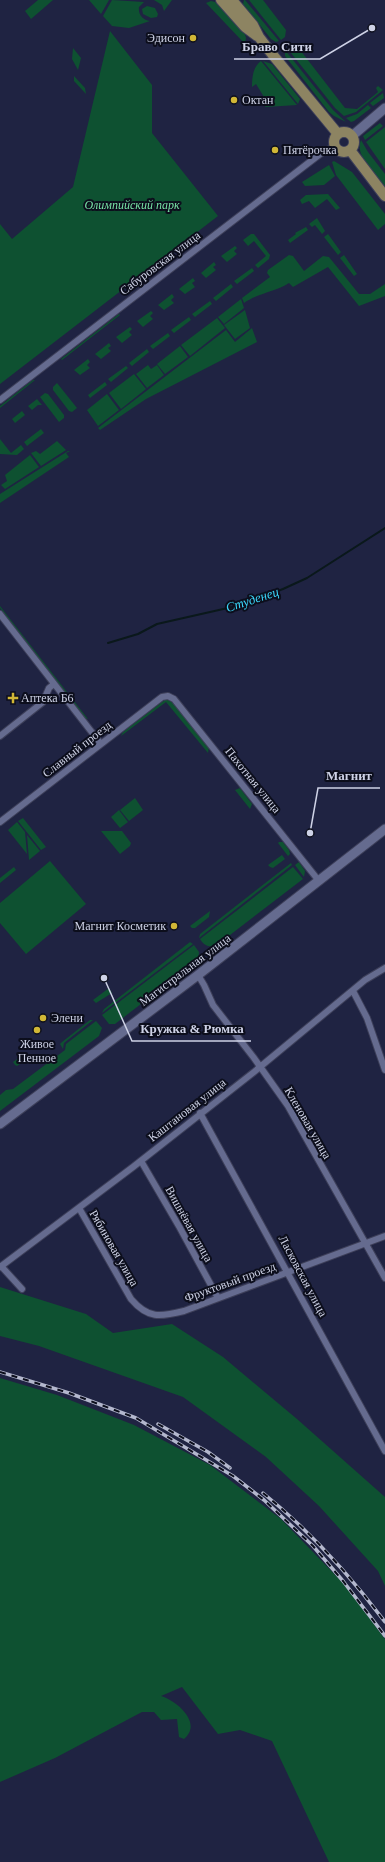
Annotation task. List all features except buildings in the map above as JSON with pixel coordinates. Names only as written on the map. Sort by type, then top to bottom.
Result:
[{"type":"main road","points":[[221,0],[245,27],[259,37]]},
{"type":"main road","points":[[232,0],[253,25],[259,37],[338,134]]},
{"type":"main road","points":[[352,136],[385,108]]},
{"type":"main road","points":[[346,132],[352,136],[354,141],[350,150],[340,151],[336,147],[334,141],[338,134],[346,132]]},
{"type":"main road","points":[[350,150],[385,196]]},
{"type":"main road","name":"Магистральная улица","points":[[0,1124],[198,975],[384,832]]},
{"type":"street","name":"Сабуровская улица","points":[[0,400],[318,156],[336,147]]},
{"type":"street","points":[[1,616],[101,744]]},
{"type":"street","points":[[0,736],[43,702],[49,688],[54,684]]},
{"type":"street","name":"Славный проезд","points":[[0,822],[162,698],[168,696]]},
{"type":"street","name":"Пахотная улица","points":[[168,696],[174,699],[319,881]]},
{"type":"street","name":"Каштановая улица","points":[[1,1267],[141,1161],[260,1067],[365,980],[385,968]]},
{"type":"street","name":"Кленовая улица","points":[[198,975],[213,1005],[288,1106],[385,1278]]},
{"type":"street","points":[[353,991],[367,1018],[385,1070]]},
{"type":"street","name":"Ласковская улица","points":[[200,1113],[385,1451]]},
{"type":"street","name":"Вишнёвая улица","points":[[141,1161],[218,1298]]},
{"type":"street","name":"Рябиновая улица","points":[[78,1208],[132,1298]]},
{"type":"street","name":"Фруктовый проезд","points":[[132,1298],[146,1313],[161,1315],[184,1310],[385,1236]]},
{"type":"street","points":[[1,1267],[22,1289]]},
{"type":"green space","points":[[38,0],[53,0],[31,19],[25,11]]},
{"type":"green space","points":[[89,0],[109,0],[101,14]]},
{"type":"green space","points":[[112,0],[144,2],[139,7],[139,12],[145,20],[150,21],[129,28],[112,26],[103,16]]},
{"type":"green space","points":[[154,0],[172,0],[164,11],[162,5]]},
{"type":"green space","points":[[244,0],[279,41],[276,42],[271,39],[243,4]]},
{"type":"green space","points":[[249,0],[263,0],[286,30],[285,37],[281,40]]},
{"type":"green space","points":[[211,1],[215,2],[244,31],[246,38],[245,44],[206,3]]},
{"type":"green space","points":[[147,6],[155,8],[158,14],[157,17],[151,18],[143,14],[142,9]]},
{"type":"green space","name":"Олимпийский парк","points":[[110,31],[152,85],[152,133],[218,216],[0,384],[0,224],[12,239],[73,187]]},
{"type":"green space","points":[[292,44],[297,46],[345,108],[357,109],[378,92],[376,88],[378,86],[383,90],[356,112],[344,116],[335,108],[287,48]]},
{"type":"green space","points":[[73,48],[81,58],[78,70],[72,59]]},
{"type":"green space","points":[[285,50],[333,110],[346,122],[329,112],[285,56]]},
{"type":"green space","points":[[261,61],[297,105],[266,107],[259,102],[264,97],[256,84],[252,87],[252,83],[255,69]]},
{"type":"green space","points":[[263,61],[272,64],[300,99],[298,104]]},
{"type":"green space","points":[[74,76],[85,88],[86,94],[74,81]]},
{"type":"green space","points":[[383,93],[384,98],[373,106],[370,103]]},
{"type":"green space","points":[[368,105],[371,108],[354,121],[351,122],[346,118],[357,114]]},
{"type":"green space","points":[[380,123],[383,126],[365,140],[363,136]]},
{"type":"green space","points":[[385,127],[385,169],[366,142]]},
{"type":"green space","points":[[361,140],[368,152],[385,174],[385,186],[363,158],[360,146]]},
{"type":"green space","points":[[334,161],[352,172],[385,214],[385,224],[378,230],[336,175],[332,162]]},
{"type":"green space","points":[[329,165],[335,176],[324,185],[305,186],[302,182]]},
{"type":"green space","points":[[328,194],[340,208],[336,210],[327,199],[315,208],[309,201],[302,204],[300,200],[306,195]]},
{"type":"green space","points":[[317,218],[325,231],[322,234],[315,225],[312,227],[309,224]]},
{"type":"green space","points":[[306,227],[308,230],[290,243],[288,240],[296,234],[295,233]]},
{"type":"green space","points":[[251,234],[254,234],[270,255],[269,259],[258,268],[255,265],[266,256],[254,241],[248,246],[243,240]]},
{"type":"green space","points":[[328,234],[341,252],[338,255],[324,237]]},
{"type":"green space","points":[[235,246],[237,248],[234,251],[237,254],[227,262],[221,256]]},
{"type":"green space","points":[[289,255],[293,256],[304,271],[323,256],[329,257],[359,294],[370,294],[385,284],[385,296],[359,306],[328,267],[293,287],[289,283],[244,303],[242,298],[270,277],[267,273],[268,270]]},
{"type":"green space","points":[[344,255],[357,274],[354,276],[340,258]]},
{"type":"green space","points":[[214,262],[216,265],[213,267],[216,270],[206,278],[201,273]]},
{"type":"green space","points":[[252,268],[254,271],[237,284],[234,281]]},
{"type":"green space","points":[[193,278],[195,281],[192,283],[195,287],[185,294],[179,289]]},
{"type":"green space","points":[[231,284],[233,287],[216,301],[213,298]]},
{"type":"green space","points":[[172,294],[174,297],[171,300],[174,303],[164,310],[158,305]]},
{"type":"green space","points":[[241,299],[244,308],[224,324],[218,317]]},
{"type":"green space","points":[[210,301],[212,304],[195,317],[192,314]]},
{"type":"green space","points":[[245,310],[250,328],[235,339],[224,325]]},
{"type":"green space","points":[[151,311],[153,313],[150,316],[153,319],[143,327],[137,321]]},
{"type":"green space","points":[[119,314],[120,315],[62,360],[61,359]]},
{"type":"green space","points":[[189,317],[191,320],[174,333],[171,330]]},
{"type":"green space","points":[[217,318],[225,328],[190,356],[181,345]]},
{"type":"green space","points":[[130,327],[132,329],[129,332],[132,335],[122,343],[116,337]]},
{"type":"green space","points":[[252,328],[257,342],[146,399],[100,430],[98,428],[226,330],[235,342]]},
{"type":"green space","points":[[168,333],[170,336],[153,349],[150,346]]},
{"type":"green space","points":[[109,343],[111,346],[108,348],[111,351],[101,359],[95,354]]},
{"type":"green space","points":[[180,346],[188,357],[165,374],[157,364]]},
{"type":"green space","points":[[147,349],[149,352],[132,366],[129,363]]},
{"type":"green space","points":[[88,359],[90,362],[87,365],[90,368],[80,375],[74,370]]},
{"type":"green space","points":[[148,365],[151,369],[157,365],[164,375],[147,388],[136,374]]},
{"type":"green space","points":[[126,366],[128,368],[111,382],[108,379]]},
{"type":"green space","points":[[134,374],[146,389],[121,409],[109,393]]},
{"type":"green space","points":[[35,380],[0,408],[0,406]]},
{"type":"green space","points":[[105,382],[107,385],[90,398],[88,395]]},
{"type":"green space","points":[[57,383],[77,408],[72,412],[69,411],[53,390],[53,387]]},
{"type":"green space","points":[[45,393],[48,394],[64,415],[64,418],[59,422],[40,397]]},
{"type":"green space","points":[[107,394],[119,410],[98,426],[87,410]]},
{"type":"green space","points":[[37,399],[42,405],[38,405],[32,410],[28,406]]},
{"type":"green space","points":[[22,411],[25,415],[15,423],[12,419]]},
{"type":"green space","points":[[41,429],[44,433],[27,446],[24,442]]},
{"type":"green space","points":[[0,439],[11,453],[21,445],[24,449],[17,455],[0,454]]},
{"type":"green space","points":[[57,441],[66,450],[41,466],[31,453],[36,451],[40,454]]},
{"type":"green space","points":[[68,451],[70,451],[66,453],[69,457],[0,503],[0,494]]},
{"type":"green space","points":[[30,455],[39,467],[5,489],[1,485],[7,481],[5,475]]},
{"type":"green space","points":[[0,606],[88,719],[85,718],[0,608]]},
{"type":"green space","points":[[167,698],[170,699],[209,747],[208,753],[166,702],[121,736],[123,732]]},
{"type":"green space","points":[[240,788],[252,804],[250,809],[235,790]]},
{"type":"green space","points":[[135,798],[143,810],[129,821],[120,810]]},
{"type":"green space","points":[[119,810],[128,822],[120,828],[111,817]]},
{"type":"green space","points":[[23,818],[46,847],[41,850],[18,821]]},
{"type":"green space","points":[[17,822],[25,832],[27,854],[8,830]]},
{"type":"green space","points":[[101,831],[122,831],[131,843],[130,846],[120,854]]},
{"type":"green space","points":[[27,835],[40,851],[29,860]]},
{"type":"green space","points":[[283,842],[289,850],[290,854],[288,856],[278,843]]},
{"type":"green space","points":[[282,855],[285,859],[273,868],[268,865]]},
{"type":"green space","points":[[50,861],[86,904],[26,954],[0,923],[0,903]]},
{"type":"green space","points":[[299,862],[305,871],[304,877],[295,865]]},
{"type":"green space","points":[[291,863],[292,865],[199,938],[200,934]]},
{"type":"green space","points":[[14,867],[16,870],[0,883],[0,878]]},
{"type":"green space","points":[[293,867],[303,879],[217,945],[207,946],[203,943],[200,939]]},
{"type":"green space","points":[[210,911],[209,917],[195,928],[190,926]]},
{"type":"green space","points":[[190,942],[193,944],[102,1013],[104,1009]]},
{"type":"green space","points":[[194,945],[199,952],[198,960],[115,1024],[109,1024],[102,1015]]},
{"type":"green space","points":[[109,988],[112,993],[96,1003],[93,1000]]},
{"type":"green space","points":[[90,1020],[93,1020],[64,1043],[63,1049],[60,1044]]},
{"type":"green space","points":[[96,1021],[102,1028],[99,1036],[0,1111],[0,1095],[6,1090],[13,1089],[65,1050],[66,1044]]},
{"type":"green space","points":[[24,1054],[26,1060],[17,1066],[15,1065],[13,1062]]},
{"type":"green space","points":[[0,1287],[86,1314],[113,1333],[172,1324],[223,1357],[297,1419],[385,1497],[385,1586],[378,1571],[319,1506],[266,1457],[183,1397],[39,1346],[0,1336]]},
{"type":"green space","points":[[0,1378],[57,1395],[134,1425],[210,1465],[281,1519],[343,1583],[385,1639],[385,1862],[329,1862],[272,1741],[240,1730],[218,1734],[182,1687],[161,1696],[174,1703],[186,1713],[191,1726],[189,1733],[184,1739],[179,1737],[177,1719],[161,1720],[154,1712],[142,1712],[55,1758],[0,1782]]},
{"type":"waterway","name":"Студенец","points":[[108,643],[138,634],[157,624],[241,605],[283,589],[307,578],[385,528]]},
{"type":"railway","points":[[0,1372],[69,1393],[136,1418],[233,1476],[264,1500],[313,1546],[343,1581],[385,1636]]},
{"type":"railway","points":[[158,1424],[208,1452],[230,1468]]},
{"type":"railway","points":[[263,1493],[313,1538],[343,1570],[385,1622]]},
{"type":"place","name":"Браво Сити","points":[[372,28]]},
{"type":"place","name":"Эдисон","points":[[193,38]]},
{"type":"place","name":"Октан","points":[[234,100]]},
{"type":"place","name":"Пятёрочка","points":[[275,150]]},
{"type":"place","name":"Аптека Б6","points":[[13,698]]},
{"type":"place","name":"Магнит","points":[[310,833]]},
{"type":"place","name":"Магнит Косметик","points":[[174,926]]},
{"type":"place","name":"Кружка & Рюмка","points":[[104,978]]},
{"type":"place","name":"Элени","points":[[43,1018]]},
{"type":"place","name":"Живое Пенное","points":[[37,1030]]}]
